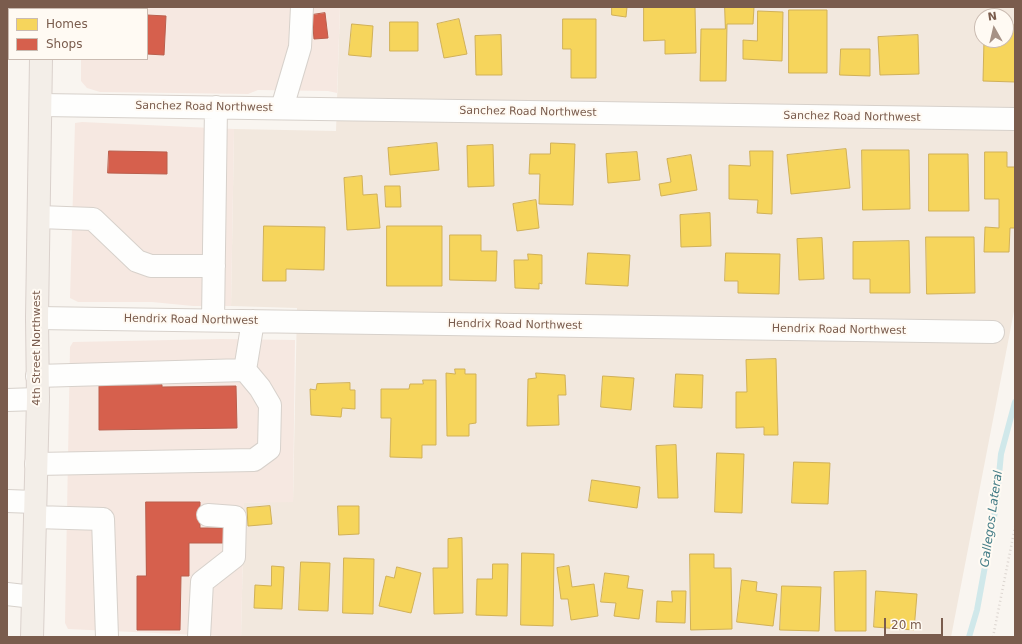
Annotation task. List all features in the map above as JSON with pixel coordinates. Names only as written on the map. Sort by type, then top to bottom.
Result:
[{"type":"main road","name":"4th Street Northwest","points":[[32,637],[38,399],[37,318],[41,60]]},
{"type":"street","points":[[282,108],[300,47],[302,7]]},
{"type":"street","name":"Sanchez Road Northwest","points":[[41,105],[1015,119]]},
{"type":"street","points":[[213,320],[216,108]]},
{"type":"street","points":[[39,217],[93,219],[137,261],[152,266],[214,266]]},
{"type":"street","name":"Hendrix Road Northwest","points":[[37,318],[993,332]]},
{"type":"street","points":[[36,464],[254,460],[269,449],[270,405],[260,388],[245,370],[253,321]]},
{"type":"street","points":[[37,376],[245,370]]},
{"type":"street","points":[[7,400],[38,399]]},
{"type":"street","points":[[7,501],[35,510],[103,519],[106,637]]},
{"type":"street","points":[[198,637],[202,582],[234,557],[235,517],[208,515]]},
{"type":"street","points":[[7,594],[33,597]]},
{"type":"path","points":[[993,637],[1015,527]]},
{"type":"shaded area","points":[[340,7],[1015,7],[1015,306],[951,637],[241,637],[244,503],[293,501],[297,308],[231,306],[234,129],[336,131]]},
{"type":"shaded area","points":[[340,7],[337,93],[328,91],[258,90],[248,94],[100,92],[87,88],[81,81],[81,60],[148,60],[148,8],[88,8]]},
{"type":"shaded area","points":[[82,122],[234,129],[231,306],[193,306],[152,302],[78,302],[70,298],[75,123]]},
{"type":"shaded area","points":[[221,339],[295,340],[293,502],[244,503],[241,637],[68,629],[65,623],[70,347],[73,342]]},
{"type":"building: Homes","points":[[612,7],[627,7],[626,17],[612,15]]},
{"type":"building: Homes","points":[[644,7],[695,7],[696,53],[665,54],[665,40],[644,41]]},
{"type":"building: Homes","points":[[725,7],[754,7],[753,24],[727,24],[726,81],[700,81],[701,29],[725,29]]},
{"type":"building: Homes","points":[[789,10],[827,10],[827,73],[789,73]]},
{"type":"building: Homes","points":[[758,11],[783,12],[782,61],[743,59],[743,40],[757,41]]},
{"type":"building: Homes","points":[[459,19],[467,54],[444,58],[437,24]]},
{"type":"building: Homes","points":[[563,19],[596,19],[596,78],[571,78],[571,49],[563,49]]},
{"type":"building: Homes","points":[[390,22],[418,22],[418,51],[390,51]]},
{"type":"building: Homes","points":[[352,24],[373,26],[371,57],[349,55]]},
{"type":"building: Homes","points":[[1015,25],[1015,82],[983,81],[984,48],[1014,48]]},
{"type":"building: Homes","points":[[501,35],[502,75],[476,75],[475,36]]},
{"type":"building: Homes","points":[[918,35],[919,74],[880,75],[878,37]]},
{"type":"building: Homes","points":[[841,49],[870,49],[870,76],[840,75]]},
{"type":"building: Homes","points":[[437,143],[439,170],[390,175],[388,148]]},
{"type":"building: Homes","points":[[551,143],[575,144],[573,205],[539,204],[540,174],[529,174],[530,154],[550,154]]},
{"type":"building: Homes","points":[[493,145],[494,186],[468,187],[467,146]]},
{"type":"building: Homes","points":[[846,149],[850,188],[791,194],[787,155]]},
{"type":"building: Homes","points":[[862,150],[909,150],[910,209],[863,210]]},
{"type":"building: Homes","points":[[750,151],[773,151],[772,214],[757,213],[758,200],[729,199],[729,165],[750,166]]},
{"type":"building: Homes","points":[[637,152],[640,180],[608,183],[606,154]]},
{"type":"building: Homes","points":[[985,152],[1007,152],[1007,167],[1015,167],[1015,228],[1010,228],[1009,252],[984,252],[985,227],[999,228],[999,199],[985,199]]},
{"type":"building: Homes","points":[[929,154],[968,154],[969,211],[929,211]]},
{"type":"building: Homes","points":[[691,155],[697,190],[661,196],[659,184],[671,182],[667,159]]},
{"type":"building: Homes","points":[[362,176],[363,195],[377,194],[380,228],[347,230],[344,178]]},
{"type":"building: Homes","points":[[385,186],[400,186],[401,207],[386,207]]},
{"type":"building: Homes","points":[[536,200],[539,228],[517,231],[513,204]]},
{"type":"building: Homes","points":[[710,213],[711,246],[681,247],[680,215]]},
{"type":"building: Homes","points":[[264,226],[325,227],[324,270],[286,269],[286,281],[263,281]]},
{"type":"building: Homes","points":[[387,226],[442,226],[442,286],[387,286]]},
{"type":"building: Homes","points":[[450,235],[481,235],[481,251],[497,251],[496,281],[450,280]]},
{"type":"building: Homes","points":[[926,237],[974,237],[975,293],[927,294]]},
{"type":"building: Homes","points":[[822,238],[824,279],[799,280],[797,239]]},
{"type":"building: Homes","points":[[909,241],[910,293],[870,293],[870,279],[853,279],[853,242]]},
{"type":"building: Homes","points":[[588,253],[630,255],[628,286],[586,284]]},
{"type":"building: Homes","points":[[726,253],[780,254],[779,294],[738,293],[738,281],[725,281]]},
{"type":"building: Homes","points":[[528,254],[542,255],[542,284],[539,283],[539,289],[515,288],[514,260],[528,260]]},
{"type":"building: Homes","points":[[776,359],[778,435],[764,435],[764,427],[736,428],[736,392],[747,392],[746,360]]},
{"type":"building: Homes","points":[[455,369],[465,369],[465,374],[476,374],[476,423],[469,424],[469,436],[447,436],[446,373],[455,374]]},
{"type":"building: Homes","points":[[536,373],[565,375],[566,395],[558,395],[559,425],[527,426],[528,379],[536,378]]},
{"type":"building: Homes","points":[[676,374],[703,375],[702,408],[674,407]]},
{"type":"building: Homes","points":[[603,376],[634,378],[631,410],[601,407]]},
{"type":"building: Homes","points":[[423,380],[436,380],[436,445],[422,445],[422,458],[390,457],[391,418],[381,418],[381,389],[409,389],[410,384],[423,384]]},
{"type":"building: Homes","points":[[350,383],[350,390],[355,390],[355,409],[342,408],[341,417],[311,415],[310,389],[316,390],[317,384]]},
{"type":"building: Homes","points":[[676,445],[678,498],[658,498],[656,446]]},
{"type":"building: Homes","points":[[717,453],[744,454],[742,513],[715,512]]},
{"type":"building: Homes","points":[[794,462],[830,463],[828,504],[792,503]]},
{"type":"building: Homes","points":[[592,480],[640,487],[637,508],[589,501]]},
{"type":"building: Homes","points":[[270,506],[272,524],[248,526],[247,508]]},
{"type":"building: Homes","points":[[338,506],[359,506],[359,534],[339,535]]},
{"type":"building: Homes","points":[[462,538],[463,613],[434,614],[433,568],[448,568],[448,539]]},
{"type":"building: Homes","points":[[522,553],[554,554],[553,626],[521,625]]},
{"type":"building: Homes","points":[[690,554],[714,554],[714,568],[731,568],[732,629],[691,630]]},
{"type":"building: Homes","points":[[344,558],[374,559],[373,614],[343,613]]},
{"type":"building: Homes","points":[[301,562],[330,563],[328,611],[299,610]]},
{"type":"building: Homes","points":[[493,564],[508,564],[507,616],[476,615],[477,579],[492,579]]},
{"type":"building: Homes","points":[[272,566],[284,567],[282,609],[254,608],[255,585],[271,586]]},
{"type":"building: Homes","points":[[569,566],[572,587],[594,584],[598,616],[571,620],[568,599],[561,599],[557,568]]},
{"type":"building: Homes","points":[[397,567],[421,573],[411,613],[379,606],[386,576],[394,578]]},
{"type":"building: Homes","points":[[866,571],[866,631],[835,631],[834,572]]},
{"type":"building: Homes","points":[[605,573],[629,576],[627,588],[643,590],[639,619],[614,616],[616,603],[601,602]]},
{"type":"building: Homes","points":[[742,580],[757,582],[756,591],[777,594],[773,626],[737,622]]},
{"type":"building: Homes","points":[[782,586],[821,587],[819,631],[780,630]]},
{"type":"building: Homes","points":[[672,591],[686,591],[685,623],[656,622],[657,601],[672,602]]},
{"type":"building: Homes","points":[[876,591],[917,594],[914,630],[874,627]]},
{"type":"building: Shops","points":[[325,13],[328,38],[314,39],[312,15]]},
{"type":"building: Shops","points":[[148,15],[166,16],[164,55],[148,54]]},
{"type":"building: Shops","points":[[109,151],[167,152],[167,174],[108,173]]},
{"type":"building: Shops","points":[[162,385],[162,387],[236,386],[237,428],[99,430],[99,386]]},
{"type":"building: Shops","points":[[146,502],[200,502],[200,528],[226,528],[226,543],[189,543],[189,576],[181,576],[180,630],[137,630],[137,576],[146,576]]},
{"type":"waterway","name":"Gallegos Lateral","points":[[969,637],[977,610],[996,506],[1001,454],[1015,402]]}]
